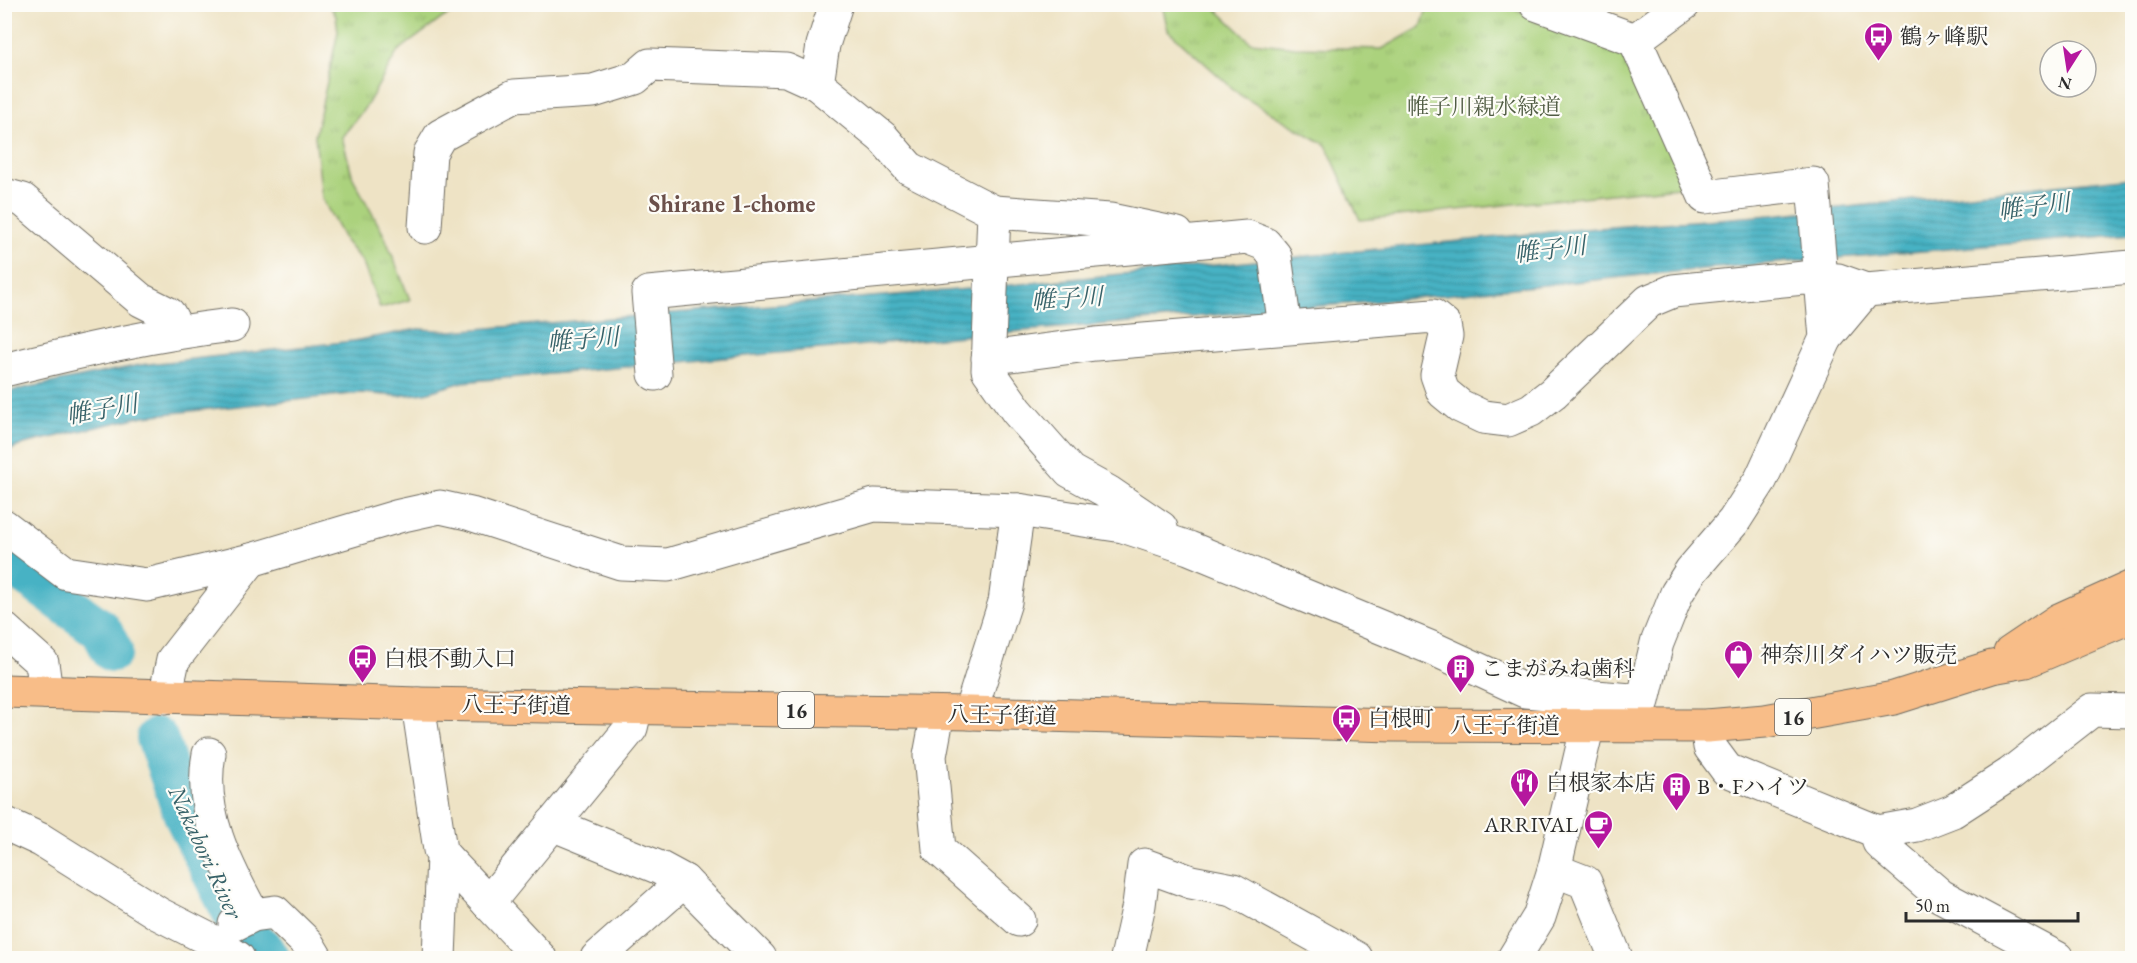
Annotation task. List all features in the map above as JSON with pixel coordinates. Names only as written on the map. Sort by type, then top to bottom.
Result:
[{"type":"highway","name":"八王子街道","points":[[1992,668],[2059,620],[2133,586]]},
{"type":"highway","name":"八王子街道","points":[[4,691],[418,704],[954,713],[1311,723],[1707,726],[1765,721],[1884,700],[1958,680],[1992,668],[2026,661],[2133,616]]},
{"type":"street","points":[[817,84],[824,45],[836,4]]},
{"type":"street","points":[[1536,4],[1635,40],[1706,196],[1814,184],[1826,338]]},
{"type":"street","points":[[1635,40],[1683,4]]},
{"type":"street","points":[[425,227],[430,153],[440,136],[514,96],[593,91],[635,78],[650,65],[786,70],[817,84],[883,138],[909,168],[994,212],[1110,220],[1166,231],[1202,242]]},
{"type":"street","points":[[4,195],[23,200],[141,300],[170,314],[178,331]]},
{"type":"street","points":[[994,212],[988,370],[1009,401],[1070,471],[1108,492],[1189,548]]},
{"type":"street","points":[[655,374],[648,293],[993,265],[1247,237],[1265,244],[1275,256],[1283,323]]},
{"type":"street","points":[[988,354],[1283,323],[1433,315],[1444,325],[1446,336],[1437,375],[1443,392],[1460,406],[1483,417],[1508,420],[1531,410],[1553,393],[1650,301],[1673,291],[1804,278],[1822,274],[1866,290],[2133,267]]},
{"type":"street","points":[[4,526],[66,573],[147,585],[251,560],[399,516],[440,507],[471,514],[602,558],[646,566],[668,565],[874,505],[1018,510],[1123,526],[1189,548],[1434,649],[1525,691],[1643,701],[1657,644],[1677,593],[1691,571],[1734,520],[1761,479],[1826,338],[1866,290]]},
{"type":"street","points":[[4,370],[80,351],[178,331],[232,325]]},
{"type":"street","points":[[1018,510],[1005,602],[954,713],[930,756],[939,849],[1020,920]]},
{"type":"street","points":[[165,697],[173,660],[251,560]]},
{"type":"street","points":[[4,629],[42,663],[46,692]]},
{"type":"street","points":[[1524,725],[1525,691]]},
{"type":"street","points":[[418,704],[440,850],[540,958]]},
{"type":"street","points":[[488,903],[632,728],[636,707]]},
{"type":"street","points":[[1707,726],[1710,747],[1727,770],[1878,832],[1917,825],[1953,811],[2010,774],[2092,710],[2133,711]]},
{"type":"street","points":[[1514,958],[1539,917],[1554,870],[1587,724]]},
{"type":"street","points":[[209,754],[206,772],[206,804],[228,868],[254,915]]},
{"type":"street","points":[[4,823],[41,840],[159,914],[220,940],[254,915],[275,912],[307,943],[315,958]]},
{"type":"street","points":[[552,824],[660,868],[684,881],[760,958]]},
{"type":"street","points":[[1878,832],[1879,842],[1941,896],[2057,958]]},
{"type":"street","points":[[439,958],[443,855]]},
{"type":"street","points":[[1127,958],[1139,905],[1144,865],[1191,882],[1233,891],[1356,958]]},
{"type":"street","points":[[1554,870],[1585,882],[1616,958]]},
{"type":"street","points":[[597,958],[684,881]]},
{"type":"green space","points":[[329,5],[470,5],[444,17],[398,51],[367,105],[342,137],[353,178],[385,237],[410,300],[380,308],[362,261],[345,241],[322,198],[315,136],[338,32],[336,16]]},
{"type":"green space","name":"帷子川親水緑道","points":[[1162,5],[1212,5],[1251,42],[1295,47],[1382,49],[1421,27],[1428,5],[1503,5],[1620,47],[1639,77],[1687,186],[1360,220],[1326,145],[1240,95],[1168,30]]},
{"type":"water","name":"帷子川","points":[[2132,177],[2132,234],[1714,268],[1393,300],[952,337],[463,382],[425,393],[398,396],[361,393],[144,416],[24,444],[5,452],[5,392],[140,365],[353,341],[418,329],[452,331],[969,289],[1571,230],[1772,215]]},
{"type":"waterway","name":"Nakabori River","points":[[4,559],[101,630],[112,651]]},
{"type":"waterway","name":"Nakabori River","points":[[157,738],[185,817],[217,882],[243,932],[264,950],[269,958]]},
{"type":"place","name":"鶴ヶ峰駅","points":[[1879,62]]},
{"type":"place","name":"神奈川ダイハツ販売","points":[[1739,680]]},
{"type":"place","name":"白根不動入口","points":[[363,684]]},
{"type":"place","name":"こまがみね歯科","points":[[1460,694]]},
{"type":"place","name":"白根町","points":[[1347,744]]},
{"type":"place","name":"白根家本店","points":[[1525,808]]},
{"type":"place","name":"B・Fハイツ","points":[[1676,812]]},
{"type":"place","name":"ARRIVAL","points":[[1599,850]]},
{"type":"district","name":"Shirane 1-chome","points":[[732,203]]}]
